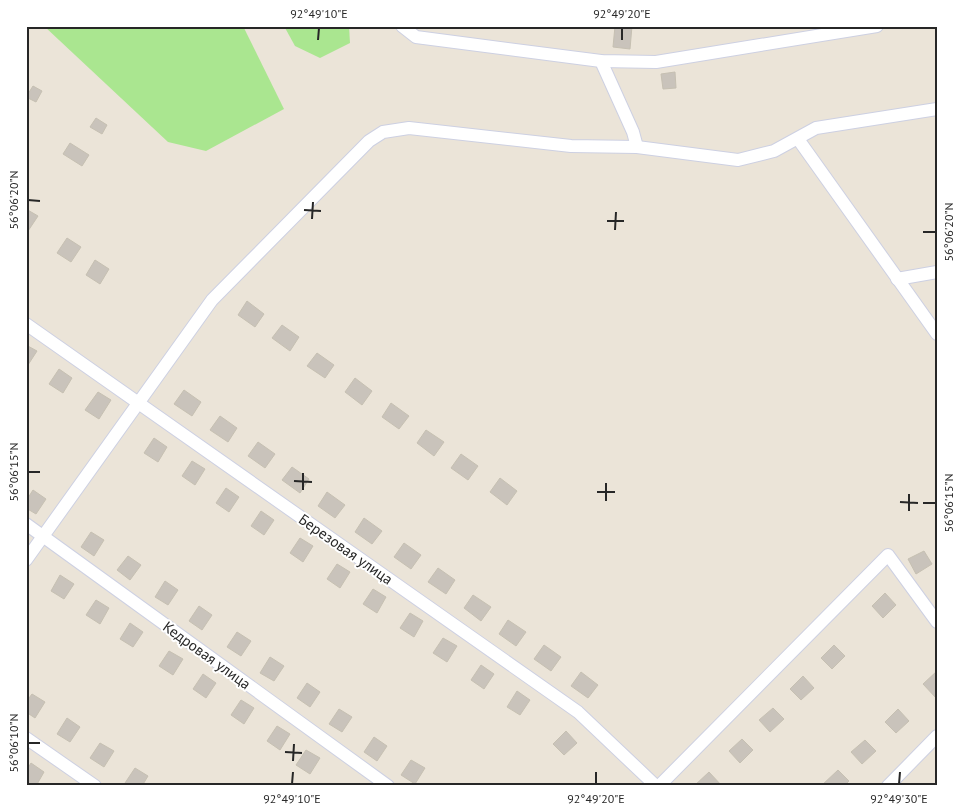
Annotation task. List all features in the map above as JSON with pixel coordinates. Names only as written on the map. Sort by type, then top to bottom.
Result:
[{"type":"street","points":[[402,26],[416,37],[601,61],[656,62],[877,26]]},
{"type":"street","points":[[601,61],[633,132],[637,148]]},
{"type":"street","points":[[26,560],[212,300],[370,141],[384,132],[409,128],[571,146],[637,148],[738,160],[774,151],[816,128],[937,109]]},
{"type":"street","points":[[798,139],[937,334]]},
{"type":"street","points":[[897,279],[937,272]]},
{"type":"street","name":"Березовая улица","points":[[26,324],[578,712],[657,786]]},
{"type":"street","name":"Кедровая улица","points":[[26,524],[388,786]]},
{"type":"street","points":[[657,786],[888,555],[937,622]]},
{"type":"street","points":[[888,786],[937,736]]},
{"type":"street","points":[[26,738],[95,786]]},
{"type":"green space","points":[[44,26],[243,26],[284,109],[206,151],[168,142]]},
{"type":"green space","points":[[284,26],[349,26],[350,43],[320,58],[295,46]]},
{"type":"building","points":[[615,26],[632,26],[630,49],[613,47]]},
{"type":"building","points":[[675,72],[676,88],[663,89],[661,74]]},
{"type":"building","points":[[33,86],[42,91],[36,102],[26,97]]},
{"type":"building","points":[[96,118],[107,125],[102,134],[90,127]]},
{"type":"building","points":[[70,143],[89,155],[82,166],[63,154]]},
{"type":"building","points":[[26,209],[38,216],[26,234]]},
{"type":"building","points":[[67,238],[81,247],[71,262],[57,253]]},
{"type":"building","points":[[95,260],[109,269],[100,284],[86,275]]},
{"type":"building","points":[[247,301],[264,314],[255,327],[238,315]]},
{"type":"building","points":[[282,325],[299,337],[290,351],[272,338]]},
{"type":"building","points":[[26,345],[37,351],[26,368]]},
{"type":"building","points":[[317,353],[334,365],[325,378],[307,366]]},
{"type":"building","points":[[59,369],[72,378],[63,393],[49,384]]},
{"type":"building","points":[[355,378],[372,391],[362,405],[345,392]]},
{"type":"building","points":[[184,390],[201,402],[192,416],[174,404]]},
{"type":"building","points":[[98,392],[111,400],[99,419],[85,410]]},
{"type":"building","points":[[391,403],[409,416],[399,429],[382,417]]},
{"type":"building","points":[[220,416],[237,428],[228,442],[210,430]]},
{"type":"building","points":[[426,430],[444,442],[434,456],[417,443]]},
{"type":"building","points":[[154,438],[167,447],[158,462],[144,453]]},
{"type":"building","points":[[258,442],[275,454],[265,468],[248,456]]},
{"type":"building","points":[[461,454],[478,466],[468,480],[451,468]]},
{"type":"building","points":[[192,461],[205,469],[195,485],[182,476]]},
{"type":"building","points":[[292,467],[309,479],[300,493],[282,480]]},
{"type":"building","points":[[500,478],[517,491],[507,505],[490,492]]},
{"type":"building","points":[[226,488],[239,497],[229,512],[216,503]]},
{"type":"building","points":[[33,490],[46,499],[36,514],[26,508],[26,501]]},
{"type":"building","points":[[327,492],[345,505],[335,518],[318,506]]},
{"type":"building","points":[[261,511],[274,520],[264,535],[251,526]]},
{"type":"building","points":[[364,518],[382,531],[372,544],[355,532]]},
{"type":"building","points":[[91,532],[104,540],[94,556],[81,547]]},
{"type":"building","points":[[300,538],[313,546],[303,562],[290,553]]},
{"type":"building","points":[[404,543],[421,555],[411,569],[394,557]]},
{"type":"building","points":[[924,551],[932,564],[916,574],[908,559]]},
{"type":"building","points":[[128,556],[141,565],[130,580],[117,570]]},
{"type":"building","points":[[337,564],[350,572],[340,588],[327,579]]},
{"type":"building","points":[[438,568],[455,580],[446,594],[428,582]]},
{"type":"building","points":[[60,575],[74,584],[64,599],[51,591]]},
{"type":"building","points":[[165,581],[178,590],[168,605],[155,597]]},
{"type":"building","points":[[373,589],[386,597],[377,613],[363,604]]},
{"type":"building","points":[[885,593],[896,605],[883,618],[872,606]]},
{"type":"building","points":[[473,595],[491,607],[481,621],[464,608]]},
{"type":"building","points":[[96,600],[109,608],[100,624],[86,615]]},
{"type":"building","points":[[199,606],[212,615],[202,630],[189,621]]},
{"type":"building","points":[[410,613],[423,621],[414,637],[400,628]]},
{"type":"building","points":[[508,620],[526,632],[516,646],[499,634]]},
{"type":"building","points":[[130,623],[143,632],[133,647],[120,639]]},
{"type":"building","points":[[237,632],[251,641],[241,656],[227,647]]},
{"type":"building","points":[[443,638],[457,646],[447,662],[433,653]]},
{"type":"building","points":[[544,645],[561,657],[551,671],[534,659]]},
{"type":"building","points":[[834,645],[845,656],[832,669],[821,658]]},
{"type":"building","points":[[169,651],[183,659],[173,675],[159,666]]},
{"type":"building","points":[[270,657],[284,666],[274,681],[260,673]]},
{"type":"building","points":[[481,665],[494,674],[484,689],[471,680]]},
{"type":"building","points":[[937,671],[937,699],[923,684]]},
{"type":"building","points":[[581,672],[598,685],[588,698],[571,686]]},
{"type":"building","points":[[203,674],[216,683],[206,698],[193,689]]},
{"type":"building","points":[[803,676],[814,688],[801,700],[790,689]]},
{"type":"building","points":[[307,683],[320,692],[310,707],[297,698]]},
{"type":"building","points":[[517,691],[530,700],[520,715],[507,707]]},
{"type":"building","points":[[32,694],[45,702],[35,718],[26,712],[26,702]]},
{"type":"building","points":[[241,700],[254,708],[244,724],[231,715]]},
{"type":"building","points":[[773,708],[784,719],[770,732],[759,720]]},
{"type":"building","points":[[339,709],[352,717],[342,732],[329,724]]},
{"type":"building","points":[[898,709],[909,721],[896,733],[885,722]]},
{"type":"building","points":[[67,718],[80,727],[70,742],[57,734]]},
{"type":"building","points":[[277,726],[290,734],[280,750],[267,741]]},
{"type":"building","points":[[566,731],[577,743],[564,755],[553,744]]},
{"type":"building","points":[[374,737],[387,746],[377,761],[364,752]]},
{"type":"building","points":[[742,739],[753,750],[740,763],[729,751]]},
{"type":"building","points":[[865,740],[876,751],[862,764],[851,752]]},
{"type":"building","points":[[100,743],[114,751],[104,767],[90,758]]},
{"type":"building","points":[[306,750],[320,758],[310,774],[296,765]]},
{"type":"building","points":[[411,760],[425,768],[415,784],[401,775]]},
{"type":"building","points":[[31,763],[44,772],[36,786],[26,782],[26,771]]},
{"type":"building","points":[[135,768],[148,776],[142,786],[123,786]]},
{"type":"building","points":[[838,770],[849,781],[844,786],[821,786]]},
{"type":"building","points":[[709,772],[722,786],[694,786]]}]
